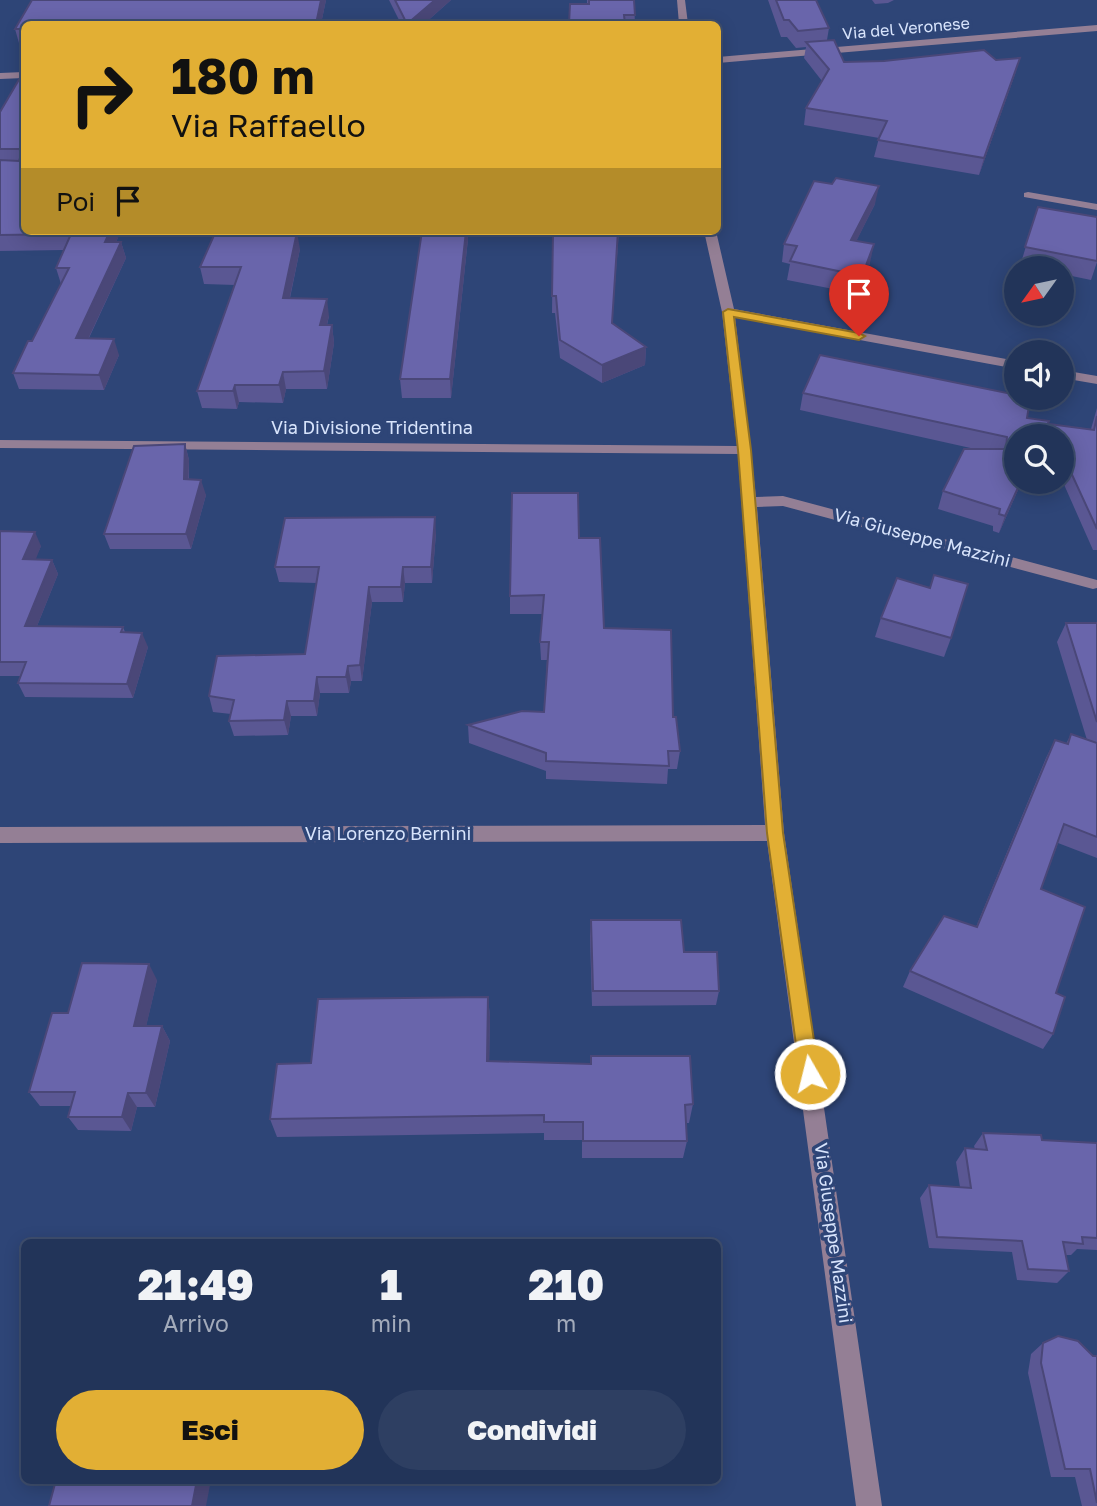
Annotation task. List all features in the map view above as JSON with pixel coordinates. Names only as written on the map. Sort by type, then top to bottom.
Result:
[{"type":"street","points":[[681,0],[684,21]]},
{"type":"street","name":"Via del Veronese","points":[[721,60],[1097,28]]},
{"type":"street","points":[[0,76],[21,75]]},
{"type":"street","points":[[1028,195],[1097,207]]},
{"type":"street","name":"Via Giuseppe Mazzini","points":[[711,235],[728,312],[745,450],[775,833],[869,1506]]},
{"type":"street","points":[[728,312],[1004,363]]},
{"type":"street","points":[[1074,376],[1097,380]]},
{"type":"street","name":"Via Divisione Tridentina","points":[[0,444],[745,450]]},
{"type":"street","name":"Via Giuseppe Mazzini","points":[[748,502],[783,501],[1093,584]]},
{"type":"street","name":"Via Lorenzo Bernini","points":[[0,835],[775,833]]},
{"type":"building","points":[[32,0],[321,0],[317,21],[21,21],[21,29],[15,29]]},
{"type":"building","points":[[395,0],[435,0],[410,21],[406,21]]},
{"type":"building","points":[[589,0],[634,0],[635,15],[624,15],[625,21],[569,21],[570,4],[589,4]]},
{"type":"building","points":[[776,0],[816,0],[829,28],[798,31],[789,20],[784,20]]},
{"type":"building","points":[[834,40],[844,62],[884,61],[984,50],[996,60],[1020,58],[984,158],[878,140],[887,121],[806,108],[829,69],[806,42]]},
{"type":"building","points":[[21,76],[21,151],[0,149],[0,112]]},
{"type":"building","points":[[21,155],[21,235],[0,235],[0,160],[19,161]]},
{"type":"building","points":[[836,178],[879,186],[851,240],[874,244],[862,276],[790,261],[797,246],[784,244],[814,181],[832,184]]},
{"type":"building","points":[[1038,207],[1097,217],[1097,261],[1025,247]]},
{"type":"building","points":[[71,235],[108,235],[105,242],[121,242],[76,338],[114,339],[99,375],[13,373],[69,268],[56,268]]},
{"type":"building","points":[[214,235],[296,235],[283,298],[327,299],[320,325],[332,325],[324,371],[283,372],[279,385],[235,385],[233,391],[197,391],[241,267],[200,267]]},
{"type":"building","points":[[421,235],[466,235],[450,379],[400,379]]},
{"type":"building","points":[[553,235],[618,235],[612,323],[646,347],[602,365],[560,340],[556,296],[552,296]]},
{"type":"building","points":[[820,355],[1004,392],[1004,410],[1028,410],[1027,418],[1049,421],[1048,424],[1004,424],[1004,436],[803,393]]},
{"type":"building","points":[[1097,416],[1097,529],[1074,479],[1074,427],[1094,430]]},
{"type":"building","points":[[185,444],[184,479],[201,480],[186,534],[104,534],[134,446]]},
{"type":"building","points":[[964,449],[1004,449],[1004,494],[1015,494],[1005,516],[999,514],[1000,509],[943,491]]},
{"type":"building","points":[[512,493],[578,493],[579,538],[600,538],[604,628],[671,630],[673,717],[676,717],[680,751],[668,751],[669,766],[546,761],[546,753],[468,725],[522,711],[544,712],[549,642],[540,642],[544,595],[510,596]]},
{"type":"building","points":[[435,517],[431,567],[403,567],[401,587],[369,587],[360,665],[348,666],[346,677],[317,677],[314,701],[287,701],[284,720],[229,721],[234,700],[209,696],[217,656],[305,654],[319,567],[275,567],[285,518]]},
{"type":"building","points":[[0,531],[35,532],[23,559],[52,560],[25,626],[123,627],[121,632],[142,633],[127,684],[18,683],[26,662],[0,662]]},
{"type":"building","points":[[934,575],[968,584],[951,638],[881,618],[897,578],[930,588]]},
{"type":"building","points":[[1066,623],[1097,623],[1097,722]]},
{"type":"building","points":[[1071,734],[1097,743],[1097,837],[1064,824],[1041,889],[1085,907],[1056,993],[1065,997],[1053,1034],[910,971],[944,916],[977,927],[1055,740],[1068,744]]},
{"type":"building","points":[[591,920],[681,920],[684,952],[717,952],[719,991],[593,991]]},
{"type":"building","points":[[82,963],[149,964],[134,1026],[162,1026],[146,1093],[128,1093],[122,1117],[68,1117],[75,1092],[29,1092],[52,1013],[68,1013]]},
{"type":"building","points":[[488,997],[487,1061],[591,1064],[591,1056],[690,1056],[693,1104],[685,1105],[687,1141],[583,1141],[583,1122],[544,1122],[544,1115],[270,1119],[277,1064],[311,1063],[318,999]]},
{"type":"building","points":[[983,1133],[1041,1135],[1042,1140],[1097,1143],[1097,1238],[1082,1237],[1083,1244],[1063,1242],[1069,1271],[1028,1269],[1022,1241],[937,1237],[929,1185],[971,1188],[965,1148],[987,1150]]},
{"type":"building","points":[[1058,1336],[1078,1341],[1093,1356],[1097,1356],[1097,1503],[1090,1469],[1065,1469],[1041,1363],[1043,1343]]},
{"type":"building","points":[[55,1484],[196,1484],[192,1506],[49,1506]]},
{"type":"route","points":[[810,1074],[775,833],[745,450],[728,312],[859,336]]}]
